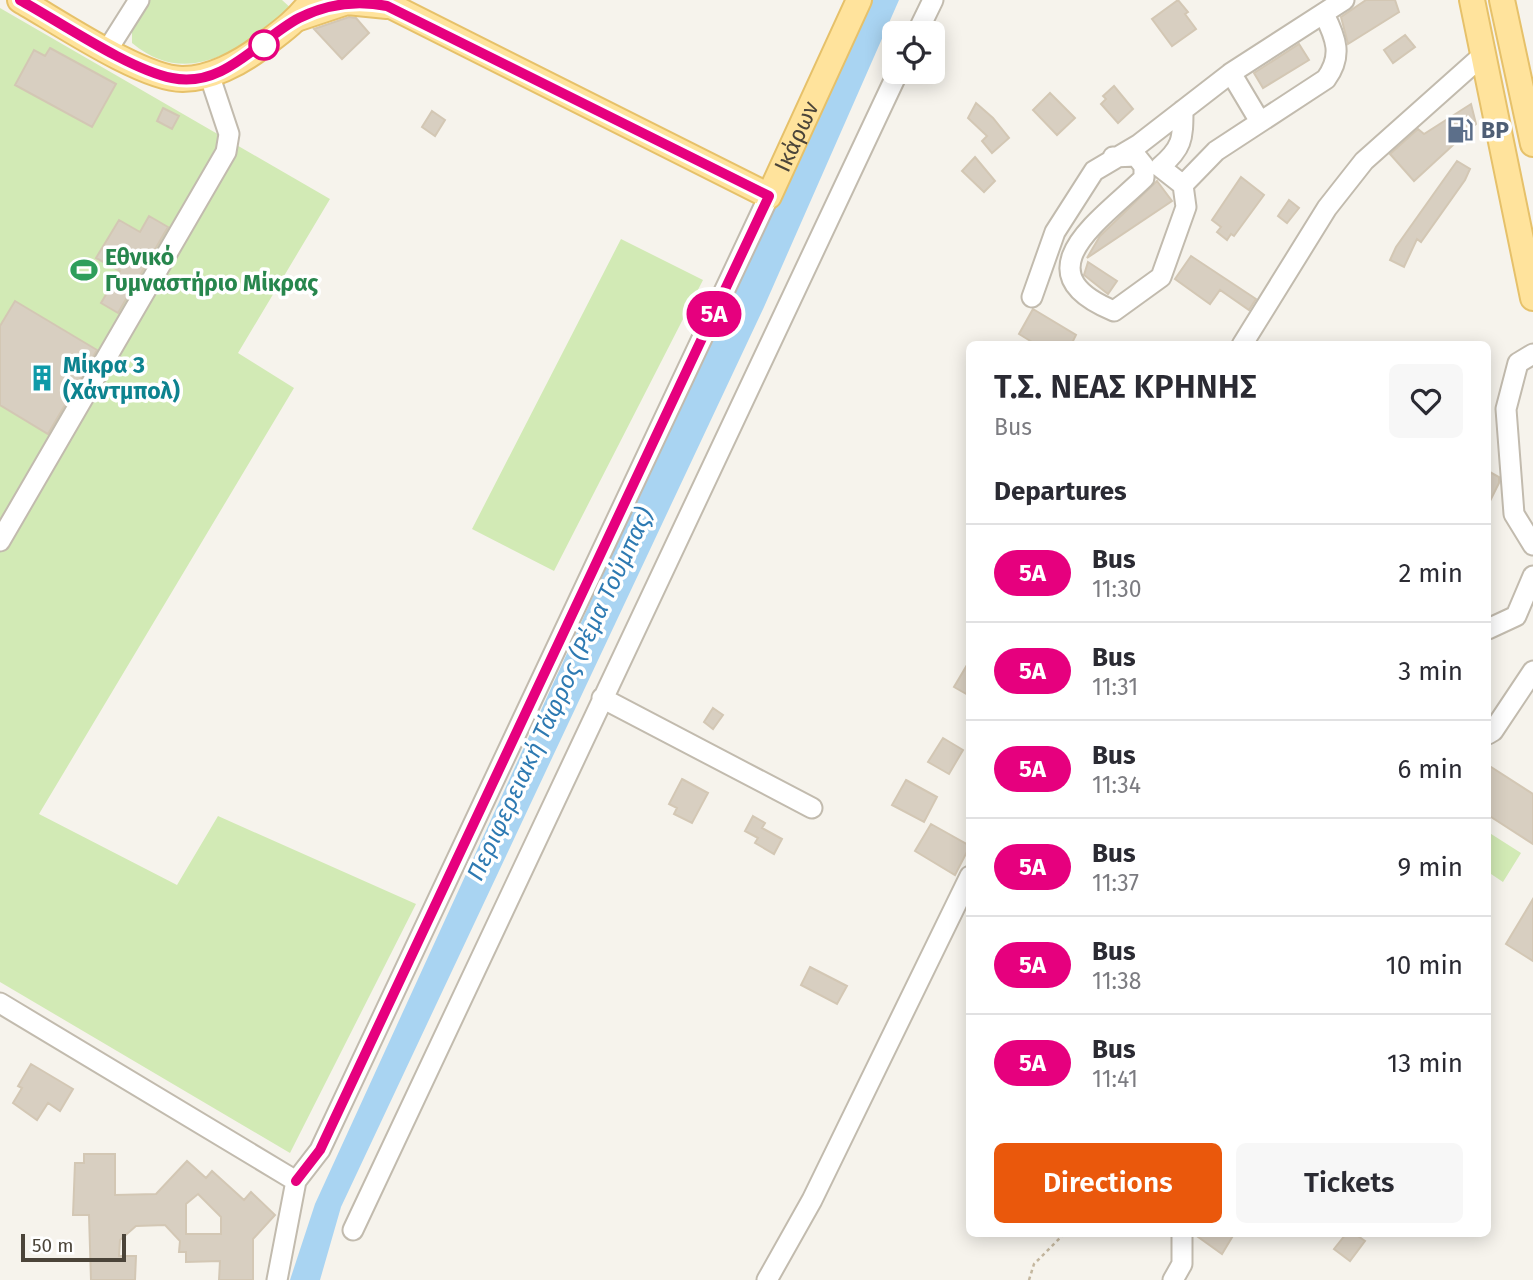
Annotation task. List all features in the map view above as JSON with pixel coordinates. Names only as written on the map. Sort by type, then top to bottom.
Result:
[{"type":"main road","points":[[20,0],[108,49],[171,78],[184,79],[209,74],[248,57],[306,9],[347,2],[383,3],[769,196]]},
{"type":"main road","name":"Ικάρων","points":[[769,196],[859,0]]},
{"type":"main road","points":[[1472,0],[1533,294]]},
{"type":"main road","points":[[1502,0],[1533,144]]},
{"type":"street","points":[[108,49],[139,0]]},
{"type":"street","points":[[923,21],[933,0]]},
{"type":"street","points":[[1032,297],[1055,232],[1094,171],[1113,157],[1138,145],[1231,74],[1344,0]]},
{"type":"street","points":[[1183,185],[1216,151],[1259,120],[1312,91],[1335,67],[1338,55],[1336,42],[1324,14]]},
{"type":"street","points":[[1244,341],[1327,208],[1364,161],[1483,55]]},
{"type":"street","points":[[0,541],[226,152],[229,134],[209,74]]},
{"type":"street","points":[[1231,74],[1259,120]]},
{"type":"street","points":[[353,1230],[892,84]]},
{"type":"street","points":[[1182,110],[1180,145],[1177,152],[1082,239],[1072,256],[1069,273],[1074,288],[1091,301],[1114,311],[1161,277],[1186,207],[1183,185]]},
{"type":"street","points":[[1152,173],[1164,125]]},
{"type":"street","points":[[1113,157],[1136,156],[1152,173],[1183,185]]},
{"type":"street","name":"Ικάρων","points":[[296,1181],[320,1150],[769,196]]},
{"type":"street","points":[[1533,354],[1518,363],[1506,411],[1515,516],[1533,545]]},
{"type":"street","points":[[1491,628],[1516,615],[1533,576]]},
{"type":"street","points":[[1491,732],[1533,671]]},
{"type":"street","points":[[602,698],[812,808]]},
{"type":"street","points":[[766,1280],[812,1200],[966,884]]},
{"type":"street","points":[[0,1003],[296,1181],[277,1280]]},
{"type":"street","points":[[1173,1280],[1182,1264],[1182,1237]]},
{"type":"path","points":[[1029,1280],[1034,1264],[1061,1237]]},
{"type":"green space","points":[[149,0],[282,0],[293,10],[255,37],[216,58],[195,63],[175,63],[154,57],[132,43],[132,27]]},
{"type":"green space","points":[[0,8],[330,199],[238,353],[294,388],[39,814],[177,885],[218,816],[416,904],[290,1153],[0,982]]},
{"type":"green space","points":[[621,239],[703,280],[554,571],[472,529]]},
{"type":"green space","points":[[1491,834],[1521,853],[1503,882],[1491,874]]},
{"type":"water","name":"Περιφερειακή Τάφρος (Ρέμα Τούμπας)","points":[[866,0],[899,0],[890,21],[882,21],[882,39],[764,307],[341,1207],[320,1280],[290,1280],[315,1204]]},
{"type":"building","points":[[1178,0],[1188,12],[1185,14],[1196,29],[1172,46],[1152,19]]},
{"type":"building","points":[[1366,0],[1395,0],[1399,12],[1348,44],[1341,17]]},
{"type":"building","points":[[349,17],[356,18],[369,33],[342,59],[314,29]]},
{"type":"building","points":[[1405,35],[1415,47],[1393,63],[1384,50]]},
{"type":"building","points":[[1299,44],[1309,60],[1263,88],[1254,73]]},
{"type":"building","points":[[50,48],[116,84],[92,127],[15,85],[34,50],[45,56]]},
{"type":"building","points":[[1114,86],[1133,109],[1118,123],[1101,104],[1106,99],[1103,96]]},
{"type":"building","points":[[1050,93],[1075,118],[1057,135],[1033,110]]},
{"type":"building","points":[[976,103],[1009,138],[992,153],[982,141],[987,136],[968,118]]},
{"type":"building","points":[[1471,104],[1476,124],[1414,181],[1390,154],[1418,129],[1424,134]]},
{"type":"building","points":[[163,108],[179,116],[172,129],[157,121]]},
{"type":"building","points":[[432,111],[445,120],[435,136],[422,127]]},
{"type":"building","points":[[975,157],[995,181],[984,192],[962,171]]},
{"type":"building","points":[[1457,161],[1470,169],[1465,180],[1421,242],[1417,239],[1404,267],[1390,260],[1396,247]]},
{"type":"building","points":[[1241,177],[1264,195],[1234,236],[1231,234],[1227,240],[1217,232],[1221,227],[1212,220]]},
{"type":"building","points":[[1157,181],[1172,201],[1087,258],[1100,236]]},
{"type":"building","points":[[1289,200],[1299,208],[1287,223],[1278,216]]},
{"type":"building","points":[[149,216],[168,227],[118,313],[101,303],[120,271],[96,258],[119,220],[140,232]]},
{"type":"building","points":[[1191,256],[1256,299],[1249,310],[1220,290],[1210,304],[1175,279]]},
{"type":"building","points":[[1088,262],[1117,281],[1108,294],[1084,275]]},
{"type":"building","name":"Μίκρα 3 (Χάντμπολ)","points":[[15,301],[97,350],[48,434],[0,405],[0,326]]},
{"type":"building","points":[[1033,309],[1076,335],[1073,341],[1030,341],[1019,334]]},
{"type":"building","points":[[1491,473],[1499,477],[1491,499]]},
{"type":"building","points":[[966,667],[966,694],[954,687]]},
{"type":"building","points":[[713,708],[723,715],[713,729],[704,722]]},
{"type":"building","points":[[943,738],[963,750],[949,774],[928,762]]},
{"type":"building","points":[[1491,767],[1533,794],[1533,844],[1491,817]]},
{"type":"building","points":[[682,779],[708,793],[692,823],[674,814],[677,808],[669,804]]},
{"type":"building","points":[[906,780],[937,797],[924,822],[892,805]]},
{"type":"building","points":[[753,816],[765,823],[762,828],[782,839],[774,854],[755,843],[758,838],[745,831]]},
{"type":"building","points":[[931,824],[966,844],[966,854],[955,875],[915,851]]},
{"type":"building","points":[[1533,899],[1533,961],[1506,944]]},
{"type":"building","points":[[810,967],[847,986],[837,1004],[801,985]]},
{"type":"building","points":[[31,1064],[73,1089],[60,1111],[48,1103],[37,1120],[13,1103],[22,1088],[18,1086]]},
{"type":"building","points":[[84,1154],[115,1154],[115,1195],[156,1194],[187,1161],[206,1178],[212,1171],[244,1200],[251,1192],[275,1215],[253,1239],[253,1280],[219,1280],[220,1261],[186,1262],[186,1252],[179,1252],[180,1241],[165,1225],[136,1226],[120,1240],[119,1256],[136,1256],[135,1280],[91,1280],[89,1215],[73,1215],[75,1163],[84,1163]],"holes":[[[198,1194],[221,1217],[221,1234],[186,1234],[186,1204]]]},
{"type":"building","points":[[1198,1237],[1232,1237],[1222,1254]]},
{"type":"building","points":[[1344,1237],[1359,1237],[1365,1241],[1350,1261],[1334,1249]]},
{"type":"bus line","name":"5Α","points":[[20,0],[135,64],[171,78],[184,79],[209,74],[235,64],[299,18],[347,2],[372,2],[387,6],[769,196],[320,1150],[296,1181]]},
{"type":"place","name":"BP","points":[[1460,130]]},
{"type":"place","name":"Εθνικό Γυμναστήριο Μίκρας","points":[[84,270]]},
{"type":"place","name":"Μίκρα 3 (Χάντμπολ)","points":[[42,378]]}]
